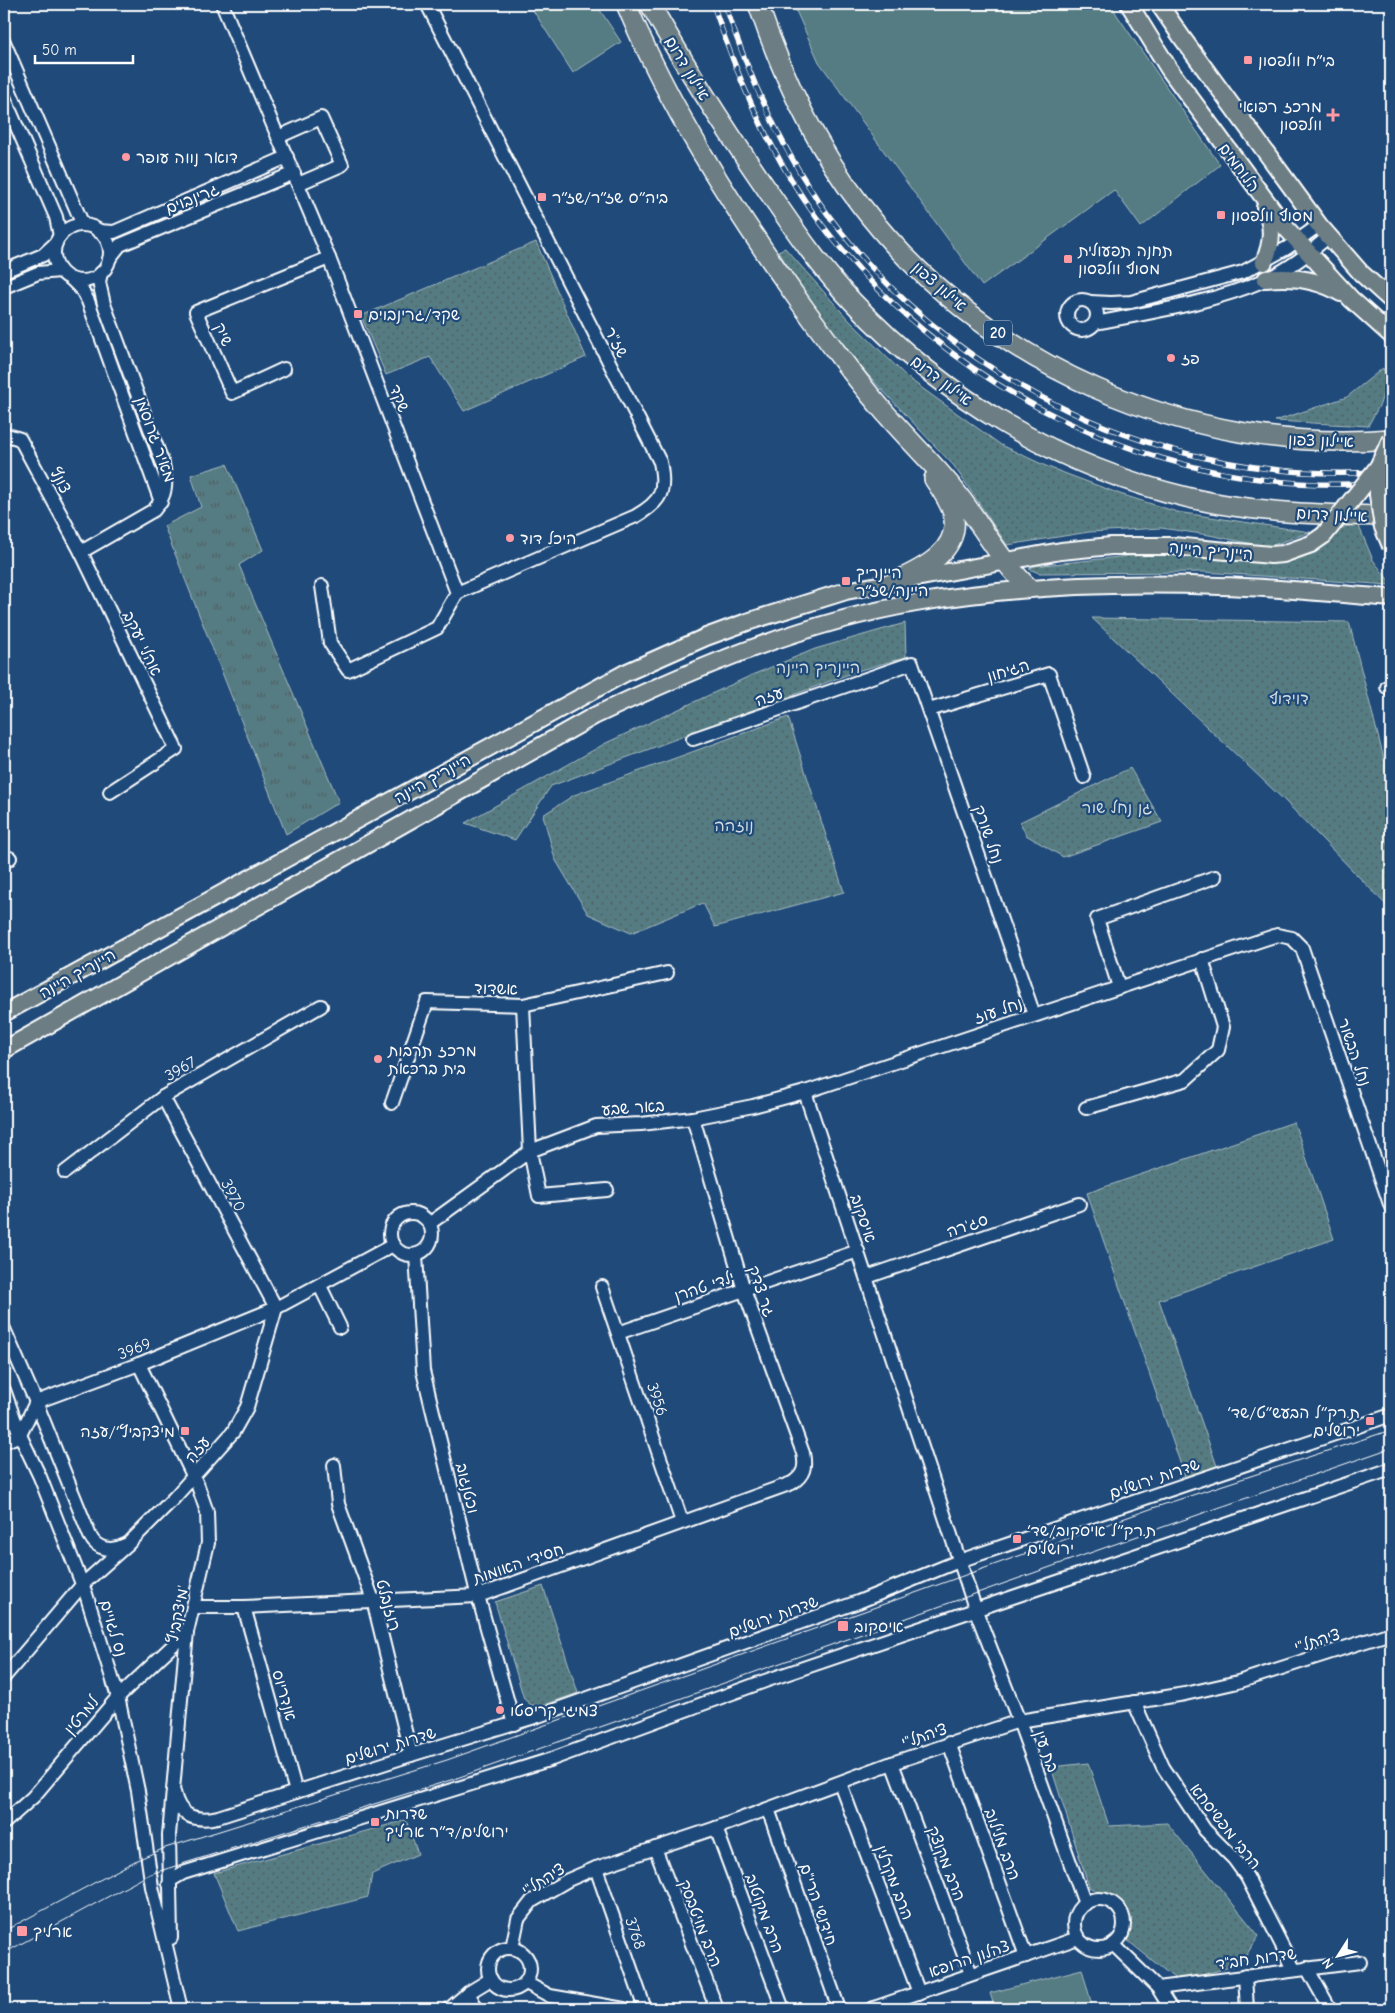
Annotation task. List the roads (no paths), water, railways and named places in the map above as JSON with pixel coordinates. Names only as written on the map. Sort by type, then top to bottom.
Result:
[{"type":"highway","points":[[626,4],[648,57],[727,196],[762,248],[819,328],[880,408],[957,492],[1003,561],[1029,588]]},
{"type":"highway","name":"איילון דרום","points":[[650,4],[713,109],[815,256],[851,301],[882,331],[923,367],[964,398],[1006,426],[1054,450],[1103,471],[1191,498],[1298,512],[1391,516]]},
{"type":"highway","name":"איילון צפון","points":[[758,4],[780,66],[806,119],[843,181],[890,240],[952,300],[984,324],[1022,350],[1086,384],[1169,417],[1273,438],[1311,442],[1352,443],[1391,439]]},
{"type":"highway","points":[[896,581],[923,569],[936,559],[947,546],[952,534],[953,513],[940,488],[912,444]]},
{"type":"main road","name":"הלוחמים","points":[[1129,4],[1169,69],[1296,241],[1351,299],[1391,335]]},
{"type":"main road","name":"הלוחמים","points":[[1159,4],[1183,40],[1324,231],[1361,273],[1391,300]]},
{"type":"main road","points":[[1259,193],[1271,229],[1270,243],[1264,262]]},
{"type":"main road","points":[[1266,279],[1294,278],[1310,280],[1351,299]]},
{"type":"main road","points":[[1391,439],[1378,467],[1380,510],[1383,527],[1391,546]]},
{"type":"main road","name":"היינריך היינה","points":[[4,1013],[625,673],[706,637],[786,608],[846,591],[1061,551],[1138,546],[1173,546],[1271,555],[1295,551],[1311,544],[1324,534],[1378,467]]},
{"type":"main road","name":"היינריך היינה","points":[[4,1050],[594,716],[664,683],[788,637],[858,616],[915,603],[1029,588],[1219,586],[1391,598]]},
{"type":"street","name":"שקד","points":[[222,4],[330,258],[457,593]]},
{"type":"street","name":"שז\"ר","points":[[427,4],[660,462],[663,476],[662,488],[653,506],[636,516],[457,593]]},
{"type":"street","points":[[4,42],[83,225]]},
{"type":"street","points":[[4,97],[8,116],[56,217],[58,239],[54,258],[60,271],[71,279],[86,280],[100,273],[109,258],[107,243],[98,231],[83,225],[66,230],[58,239],[42,255],[4,271]]},
{"type":"street","points":[[8,116],[32,108]]},
{"type":"street","name":"גרינבוים","points":[[109,258],[120,245],[296,179],[342,165],[321,118],[278,137]]},
{"type":"street","name":"גרינבוים","points":[[98,231],[114,232],[287,157]]},
{"type":"street","points":[[1324,231],[1309,254],[1266,279],[1210,298],[1096,323],[1088,329],[1077,329],[1069,323],[1067,318],[1069,308],[1073,302],[1082,299],[1090,302],[1111,304],[1131,302],[1243,272],[1264,262],[1296,241],[1324,231]]},
{"type":"street","name":"שיק","points":[[284,369],[232,393],[196,312],[330,258]]},
{"type":"street","points":[[4,287],[38,273],[60,271]]},
{"type":"street","name":"מאיר גרוסמן","points":[[100,273],[99,282],[104,304],[163,464],[166,483],[161,502]]},
{"type":"street","name":"מאיר גרוסמן","points":[[71,279],[82,290],[88,301],[161,502]]},
{"type":"street","points":[[1090,302],[1097,309],[1098,318],[1096,323]]},
{"type":"street","name":"צונץ","points":[[4,434],[20,439],[81,552]]},
{"type":"street","points":[[81,552],[154,510],[161,502]]},
{"type":"street","name":"אהלי יעקב","points":[[81,552],[176,749],[110,792]]},
{"type":"street","points":[[322,586],[330,643],[348,670],[437,628],[457,593]]},
{"type":"street","name":"נחל שורק","points":[[912,664],[1034,1015]]},
{"type":"street","name":"עזה","points":[[693,739],[912,664]]},
{"type":"street","name":"הגיחון","points":[[929,710],[1049,674],[1084,777]]},
{"type":"street","points":[[1119,987],[1097,918],[1215,877]]},
{"type":"street","name":"נחל עוז","points":[[805,1092],[1277,935],[1292,938]]},
{"type":"street","name":"נחל הבשור","points":[[1292,938],[1302,948],[1391,1208]]},
{"type":"street","points":[[1086,1108],[1185,1080],[1218,1050],[1223,1027],[1202,960]]},
{"type":"street","name":"אשדוד","points":[[392,1102],[427,1002],[523,1005],[667,974]]},
{"type":"street","points":[[523,1005],[530,1151],[539,1196],[607,1190]]},
{"type":"street","name":"3967","points":[[65,1172],[163,1097],[321,1006]]},
{"type":"street","name":"באר שבע","points":[[429,1224],[530,1151],[596,1126],[642,1124],[693,1118],[752,1106],[805,1092]]},
{"type":"street","name":"איסקוב","points":[[805,1092],[976,1611]]},
{"type":"street","name":"3970","points":[[163,1097],[276,1308]]},
{"type":"street","name":"גר צדק","points":[[693,1118],[744,1290],[803,1453],[806,1463],[804,1472]]},
{"type":"street","name":"סג'רה","points":[[867,1277],[1079,1204]]},
{"type":"street","points":[[414,1213],[420,1215],[429,1224],[432,1236],[422,1252],[416,1255],[402,1254],[393,1245],[390,1232],[392,1225],[401,1216],[414,1213]]},
{"type":"street","points":[[276,1308],[393,1245]]},
{"type":"street","name":"ילדי טהרן","points":[[618,1333],[858,1251]]},
{"type":"street","name":"וכטנגוב","points":[[416,1255],[423,1372],[478,1596],[514,1724]]},
{"type":"street","points":[[320,1286],[340,1327]]},
{"type":"street","name":"3956","points":[[602,1287],[682,1522]]},
{"type":"street","name":"עזה","points":[[4,1677],[83,1584],[128,1544],[174,1498],[233,1432],[247,1407],[276,1308]]},
{"type":"street","name":"3969","points":[[36,1402],[139,1364],[276,1308]]},
{"type":"street","points":[[4,1330],[36,1402],[92,1541],[106,1549],[128,1544]]},
{"type":"street","name":"מיצקביץ'","points":[[139,1364],[194,1477],[207,1512],[209,1531],[208,1543],[187,1632],[174,1792],[168,1835],[172,1964]]},
{"type":"street","name":"נס לגויים","points":[[4,1390],[20,1435],[40,1477],[83,1584],[118,1697],[138,1791],[152,1887],[172,1964]]},
{"type":"street","points":[[4,1442],[20,1435],[36,1402]]},
{"type":"street","name":"שדרות ירושלים","points":[[174,1792],[178,1804],[185,1814],[197,1819],[206,1819],[296,1792],[514,1724],[805,1621],[959,1561],[1391,1415]]},
{"type":"street","name":"רוזנבלט","points":[[334,1465],[338,1504],[373,1600],[411,1755]]},
{"type":"street","points":[[169,1884],[171,1880],[183,1873],[552,1759],[765,1681],[1391,1469]]},
{"type":"street","name":"חסידי האומות","points":[[194,1607],[244,1607],[478,1596],[792,1483],[799,1479],[804,1472]]},
{"type":"street","name":"אנדריוס","points":[[244,1607],[296,1792]]},
{"type":"street","name":"בת עין","points":[[976,1611],[1019,1721],[1085,1904]]},
{"type":"street","name":"למרטין","points":[[4,1823],[33,1797],[118,1697],[187,1632]]},
{"type":"street","name":"ציהתל\"י","points":[[512,1948],[518,1920],[532,1900],[568,1880],[596,1868],[716,1828],[949,1743],[1019,1721],[1185,1694],[1238,1682],[1391,1633]]},
{"type":"street","name":"הרבי מפשיסחא","points":[[1134,1702],[1163,1767],[1206,1830],[1234,1859],[1247,1877],[1294,1969]]},
{"type":"street","name":"הרב מלילוב","points":[[949,1743],[1026,1956]]},
{"type":"street","name":"הרב מקוצק","points":[[892,1763],[971,1974]]},
{"type":"street","name":"הרב מקרלין","points":[[840,1783],[919,1993]]},
{"type":"street","name":"חידושי הרי\"ם","points":[[768,1809],[838,2009]]},
{"type":"street","name":"הרב מקוטוב","points":[[716,1828],[783,2009]]},
{"type":"street","name":"הרב מויטבסק","points":[[655,1848],[717,2009]]},
{"type":"street","name":"3768","points":[[596,1868],[645,2009]]},
{"type":"street","points":[[1093,1900],[1102,1900],[1117,1907],[1124,1922],[1120,1939],[1114,1945],[1106,1948],[1091,1948],[1078,1938],[1075,1931],[1076,1916],[1085,1904],[1093,1900]]},
{"type":"street","name":"צהלון הרופא","points":[[871,2009],[1078,1938]]},
{"type":"street","points":[[1114,1945],[1158,1988],[1171,2009]]},
{"type":"street","points":[[506,1948],[512,1948],[524,1954],[530,1964],[531,1971],[526,1983],[520,1987],[508,1990],[495,1985],[491,1980],[488,1966],[494,1954],[506,1948]]},
{"type":"street","name":"שדרות חב\"ד","points":[[1158,1988],[1360,1962]]},
{"type":"street","points":[[172,1964],[182,2009]]},
{"type":"street","points":[[1307,1968],[1330,2009]]},
{"type":"street","points":[[1245,1976],[1247,2009]]},
{"type":"street","points":[[449,2009],[468,1993],[491,1980]]},
{"type":"street","points":[[526,1983],[542,1993],[560,1998],[624,2009]]},
{"type":"street","points":[[468,1993],[477,2009]]},
{"type":"street","points":[[560,1998],[566,2009]]},
{"type":"tram line","points":[[4,1931],[137,1860],[165,1848],[447,1760],[1156,1507],[1391,1430]]},
{"type":"tram line","points":[[4,1953],[150,1874],[454,1779],[1391,1448]]},
{"type":"railway","points":[[713,4],[732,57],[766,135],[809,207],[862,272],[923,330],[991,380],[1065,421],[1143,452],[1224,473],[1307,483],[1391,482]]},
{"type":"railway","points":[[725,4],[743,55],[764,105],[789,153],[817,199],[869,264],[928,321],[996,370],[1068,411],[1146,442],[1226,462],[1308,472],[1391,471]]},
{"type":"place","name":"בי״ח וולפסון","points":[[1248,60]]},
{"type":"place","name":"מרכז רפואי וולפסון","points":[[1333,115]]},
{"type":"place","name":"דואר נווה עופר","points":[[126,157]]},
{"type":"place","name":"ביה״ס שז״ר/שז״ר","points":[[542,197]]},
{"type":"place","name":"מסוף וולפסון","points":[[1221,215]]},
{"type":"place","name":"תחנה תפעולית מסוף וולפסון","points":[[1068,259]]},
{"type":"place","name":"שקד/גרינבוים","points":[[358,314]]},
{"type":"place","name":"פז","points":[[1171,358]]},
{"type":"place","name":"היכל דוד","points":[[510,538]]},
{"type":"place","name":"היינריך היינה/שז״ר","points":[[846,581]]},
{"type":"place","name":"מרכז תרבות בית ברכאת","points":[[378,1059]]},
{"type":"place","name":"ת.רק״ל הבעש״ט/שד׳ ירושלים","points":[[1370,1421]]},
{"type":"place","name":"מיצקביץ׳/עזה","points":[[185,1431]]},
{"type":"place","name":"ת.רק״ל איסקוב/שד׳ ירושלים","points":[[1017,1539]]},
{"type":"place","name":"איסקוב","points":[[843,1626]]},
{"type":"place","name":"צמיגי קריסטו","points":[[500,1710]]},
{"type":"place","name":"שדרות ירושלים/ד״ר ארליך","points":[[375,1822]]},
{"type":"place","name":"ארליך","points":[[22,1931]]},
{"type":"park label","name":"דוידוף","points":[[1289,698]]},
{"type":"park label","name":"גן נחל שור","points":[[1117,807]]},
{"type":"park label","name":"נוזהה","points":[[734,825]]}]
